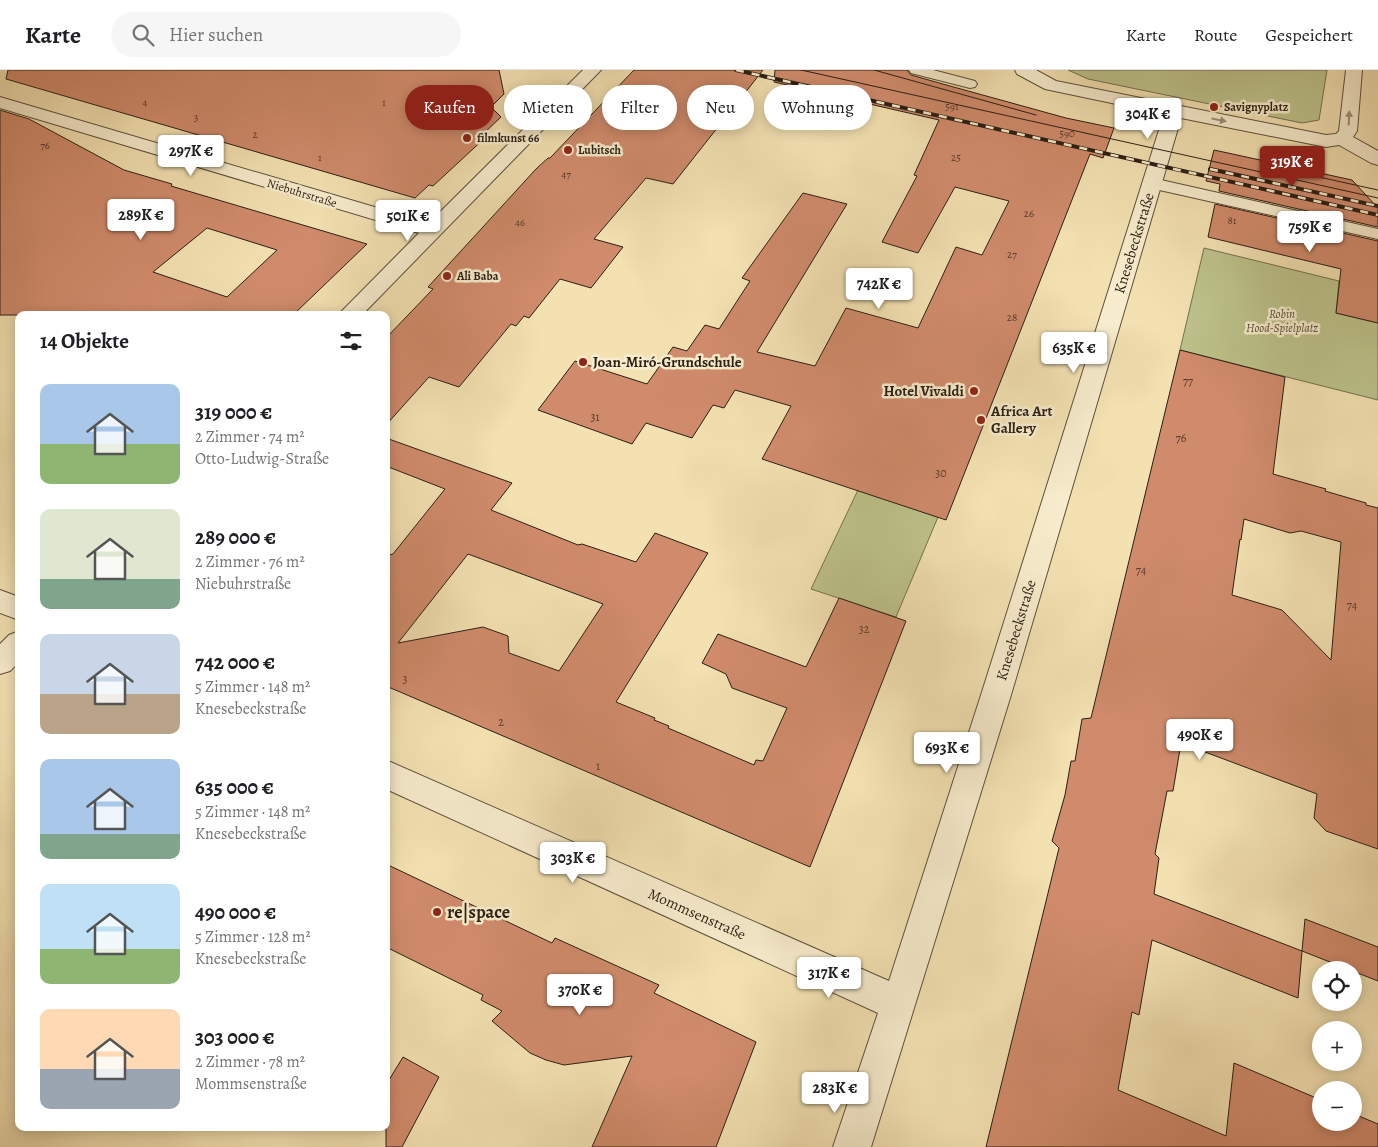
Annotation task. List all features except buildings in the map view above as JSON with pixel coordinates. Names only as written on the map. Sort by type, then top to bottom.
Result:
[{"type":"street","points":[[352,311],[593,70]]},
{"type":"street","points":[[916,70],[970,84]]},
{"type":"street","points":[[1023,70],[1051,85],[1174,112],[1317,140],[1342,139],[1378,159]]},
{"type":"street","points":[[1342,139],[1348,131],[1354,70]]},
{"type":"street","name":"Niebuhrstraße","points":[[0,102],[433,232]]},
{"type":"street","name":"Knesebeckstraße","points":[[852,1147],[996,695],[1174,112]]},
{"type":"street","points":[[1152,183],[1378,234]]},
{"type":"street","points":[[0,601],[15,608]]},
{"type":"street","points":[[0,662],[15,647]]},
{"type":"street","name":"Mommsenstraße","points":[[390,776],[899,1004]]},
{"type":"green space","points":[[1068,70],[1327,70],[1319,120],[1302,123],[1088,79]]},
{"type":"green space","name":"Robin Hood-Spielplatz","points":[[1204,248],[1339,281],[1336,313],[1378,323],[1378,400],[1180,350]]},
{"type":"green space","points":[[858,490],[938,517],[896,617],[811,589]]},
{"type":"tram line","points":[[801,70],[1378,198]]},
{"type":"tram line","points":[[874,70],[1036,115]]},
{"type":"tram line","points":[[1305,174],[1378,190]]},
{"type":"railway","points":[[736,70],[1378,215]]},
{"type":"railway","points":[[1210,169],[1378,206]]},
{"type":"place","name":"Savignyplatz","points":[[1214,107]]},
{"type":"place","name":"filmkunst 66","points":[[467,138]]},
{"type":"place","name":"Lubitsch","points":[[568,150]]},
{"type":"place","name":"Ali Baba","points":[[447,276]]},
{"type":"place","name":"Joan-Miró-Grundschule","points":[[583,362]]},
{"type":"place","name":"Hotel Vivaldi","points":[[974,391]]},
{"type":"place","name":"Africa Art Gallery","points":[[981,420]]},
{"type":"place","name":"re|space","points":[[437,912]]}]
